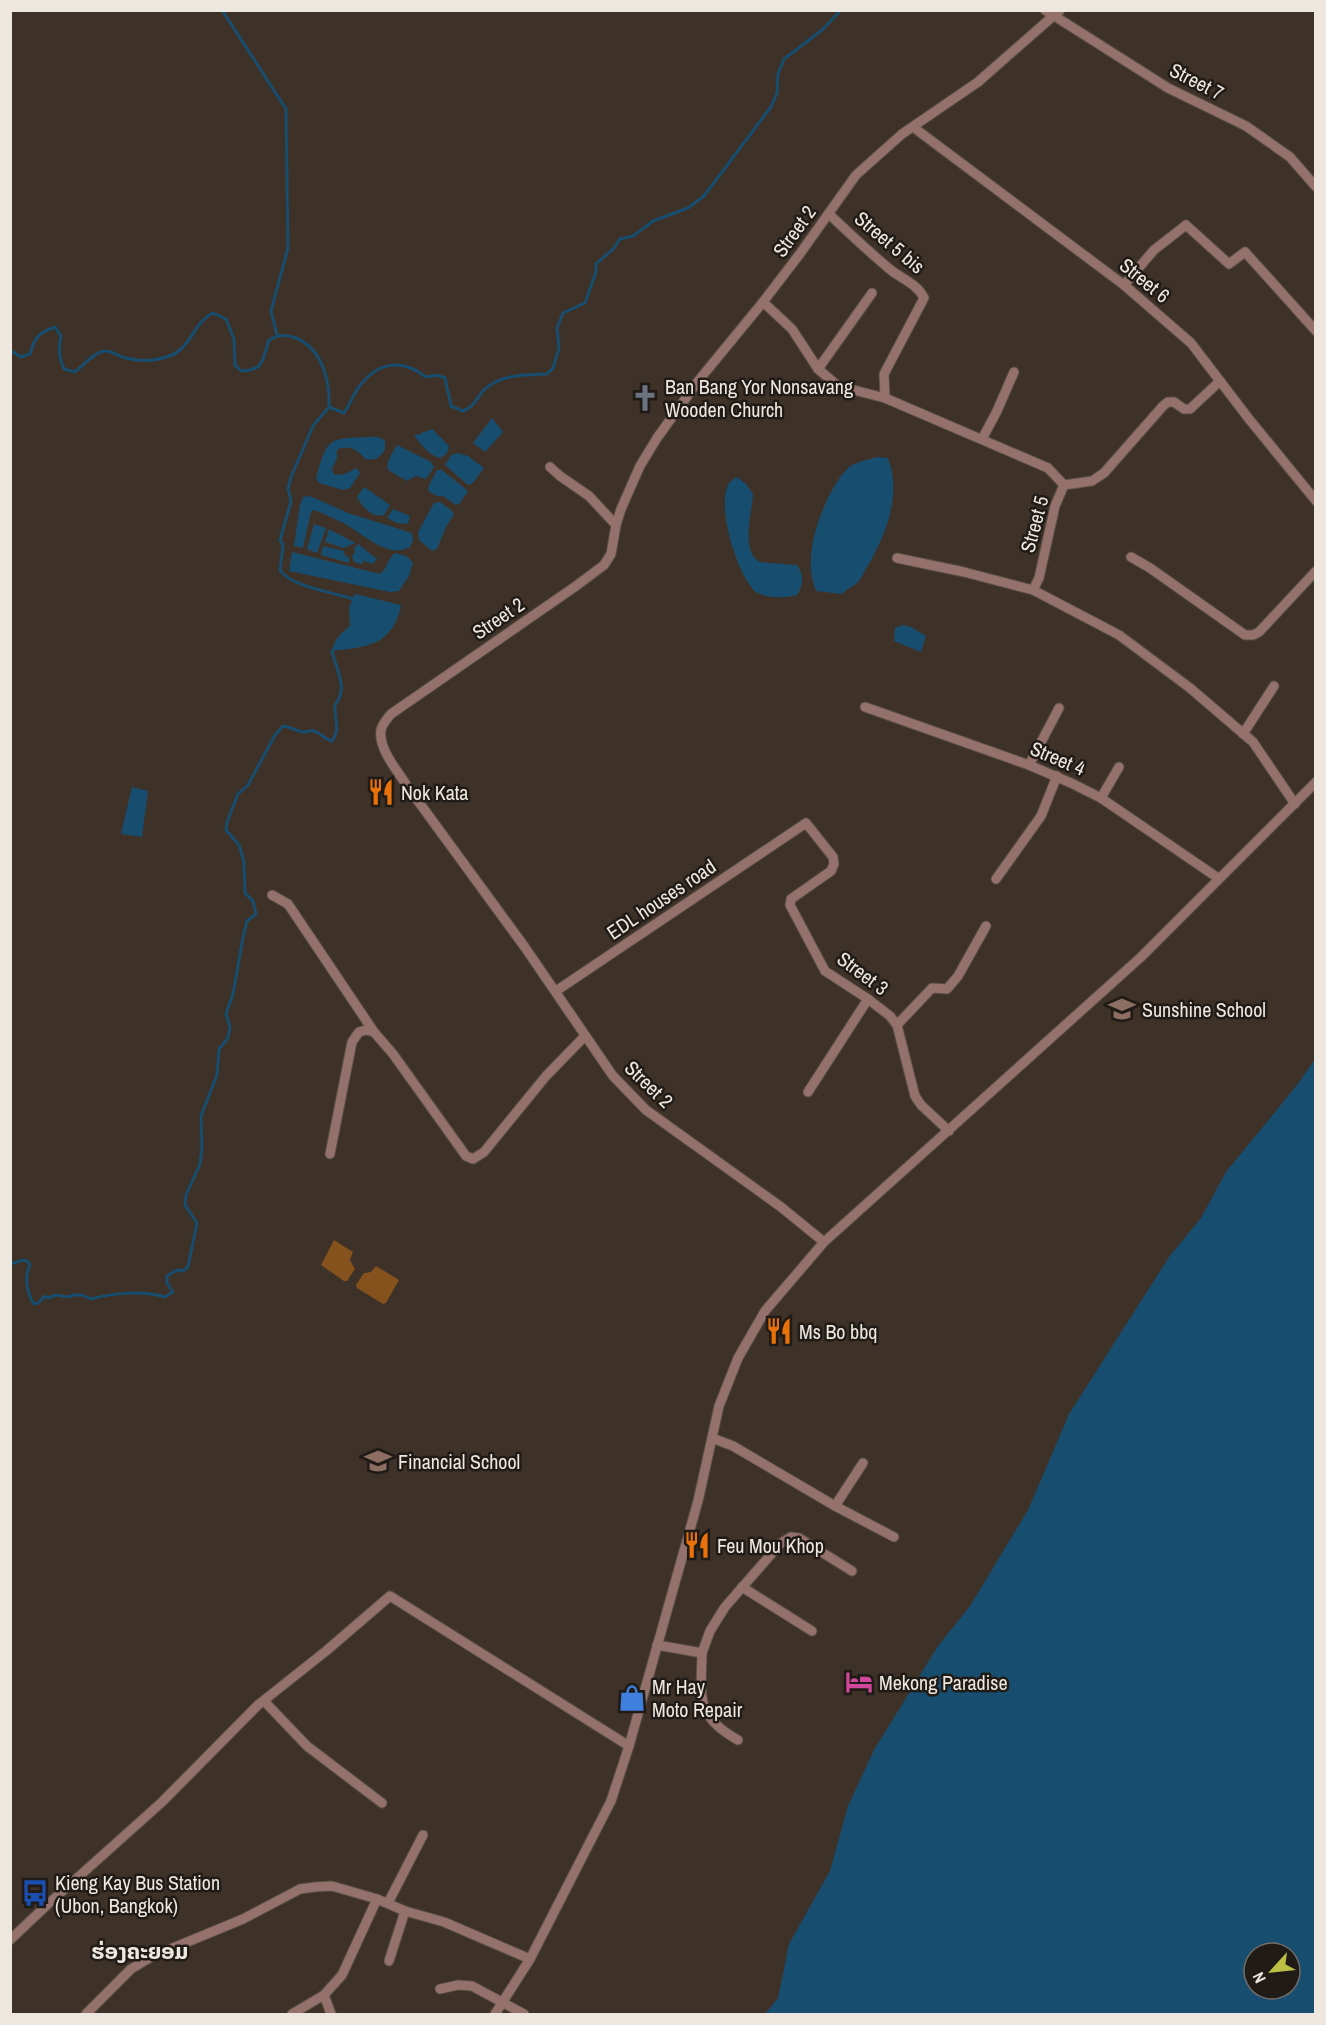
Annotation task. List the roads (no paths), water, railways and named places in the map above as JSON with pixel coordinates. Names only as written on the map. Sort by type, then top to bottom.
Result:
[{"type":"street","name":"Street 7","points":[[1046,10],[1057,13],[1168,88],[1246,126],[1290,157],[1316,187]]},
{"type":"street","name":"Street 2","points":[[824,1242],[781,1207],[646,1110],[613,1076],[555,991],[407,786],[390,758],[383,743],[381,731],[391,714],[604,565],[611,554],[616,525],[640,466],[657,438],[699,380],[764,302],[856,175],[902,134],[978,82],[1057,13]]},
{"type":"street","name":"Street 6","points":[[913,127],[1124,285],[1191,343],[1316,501]]},
{"type":"street","name":"Street 5 bis","points":[[829,214],[893,271],[921,291],[924,298],[884,374],[885,398]]},
{"type":"street","points":[[1124,285],[1154,250],[1186,225],[1230,264],[1245,252],[1316,331]]},
{"type":"street","points":[[818,369],[872,293]]},
{"type":"street","name":"Street 5","points":[[764,302],[792,329],[818,369],[838,386],[885,398],[982,439],[1048,468],[1064,485],[1055,506],[1039,578],[1033,590]]},
{"type":"street","points":[[982,439],[1014,372]]},
{"type":"street","points":[[1064,485],[1092,481],[1104,473],[1168,402],[1174,402],[1184,409],[1191,409],[1220,381]]},
{"type":"street","points":[[550,467],[590,496],[616,525]]},
{"type":"street","points":[[1131,557],[1245,635],[1254,635],[1258,632],[1316,571]]},
{"type":"street","points":[[897,558],[1033,590],[1119,635],[1190,688],[1253,742],[1295,804]]},
{"type":"street","points":[[1243,734],[1275,686]]},
{"type":"street","name":"Street 4","points":[[865,707],[1057,776],[1101,798],[1218,878]]},
{"type":"street","points":[[1029,765],[1059,708]]},
{"type":"street","points":[[1101,798],[1119,767]]},
{"type":"street","points":[[996,879],[1041,816],[1057,776]]},
{"type":"street","points":[[495,2014],[530,1959],[611,1801],[629,1746],[698,1501],[719,1406],[738,1358],[759,1320],[824,1242],[1141,957],[1316,782]]},
{"type":"street","name":"EDL houses road","points":[[555,991],[806,823]]},
{"type":"street","name":"Street 3","points":[[806,823],[832,857],[834,864],[831,871],[790,899],[790,905],[825,971],[868,999],[890,1016],[897,1025]]},
{"type":"street","points":[[272,895],[288,904],[374,1032],[393,1054],[466,1156],[473,1159],[484,1152],[546,1076],[585,1036]]},
{"type":"street","points":[[949,1131],[921,1105],[915,1096],[897,1025],[932,988],[947,989],[958,976],[986,926]]},
{"type":"street","points":[[808,1092],[868,999]]},
{"type":"street","points":[[330,1154],[352,1042],[359,1032],[366,1030],[374,1032]]},
{"type":"street","points":[[712,1438],[733,1446],[894,1537]]},
{"type":"street","points":[[836,1506],[863,1463]]},
{"type":"street","points":[[738,1740],[721,1731],[710,1719],[703,1706],[701,1693],[702,1653],[710,1631],[725,1608],[781,1543],[791,1537],[799,1538],[852,1571]]},
{"type":"street","points":[[742,1587],[812,1630]]},
{"type":"street","points":[[10,1940],[162,1802],[264,1701],[390,1596],[629,1746]]},
{"type":"street","points":[[657,1646],[702,1653]]},
{"type":"street","points":[[264,1701],[306,1746],[382,1803]]},
{"type":"street","points":[[388,1903],[423,1835]]},
{"type":"street","points":[[86,2014],[131,1969],[151,1957],[243,1919],[300,1889],[332,1886],[377,1899],[405,1911],[444,1922],[530,1959]]},
{"type":"street","points":[[292,2014],[324,1995],[342,1975],[377,1899]]},
{"type":"street","points":[[389,1961],[405,1911]]},
{"type":"street","points":[[440,1989],[458,1985],[472,1986],[524,2014]]},
{"type":"street","points":[[324,1995],[331,2014]]},
{"type":"water","points":[[492,418],[503,432],[485,452],[473,443]]},
{"type":"water","points":[[432,429],[449,446],[446,454],[439,458],[428,452],[414,436]]},
{"type":"water","points":[[377,437],[385,440],[385,450],[372,460],[365,459],[360,453],[349,448],[337,450],[337,458],[332,469],[334,474],[344,474],[357,468],[360,473],[350,488],[343,490],[319,483],[316,478],[325,450],[332,442],[348,438]]},
{"type":"water","points":[[397,445],[431,462],[434,467],[426,479],[416,476],[407,481],[388,470],[389,460]]},
{"type":"water","points":[[458,453],[468,456],[484,468],[473,483],[468,485],[445,465],[451,455]]},
{"type":"water","points":[[877,457],[888,458],[893,486],[890,514],[880,542],[857,583],[841,594],[816,591],[811,571],[812,548],[822,511],[834,487],[847,469],[857,463]]},
{"type":"water","points":[[437,470],[442,470],[468,491],[460,503],[456,505],[443,496],[437,496],[428,491]]},
{"type":"water","points":[[737,477],[753,494],[749,531],[750,550],[760,562],[797,565],[802,580],[797,595],[777,597],[756,592],[742,572],[730,539],[725,506],[726,492],[730,482]]},
{"type":"water","points":[[364,487],[390,505],[384,515],[375,515],[368,511],[357,497]]},
{"type":"water","points":[[310,496],[348,513],[412,533],[413,540],[410,547],[402,550],[387,549],[339,521],[314,510],[311,512],[303,548],[294,546],[300,505],[303,497]]},
{"type":"water","points":[[440,502],[454,514],[437,549],[432,551],[419,540],[418,532],[434,503]]},
{"type":"water","points":[[393,509],[410,516],[408,524],[397,523],[387,518]]},
{"type":"water","points":[[314,524],[326,528],[317,553],[307,549]]},
{"type":"water","points":[[329,529],[355,543],[344,548],[325,542]]},
{"type":"water","points":[[358,544],[377,559],[373,564],[364,561],[361,564],[354,562],[352,557],[355,552],[354,548]]},
{"type":"water","points":[[323,546],[344,551],[345,556],[349,557],[349,563],[321,555]]},
{"type":"water","points":[[292,552],[380,574],[395,553],[406,556],[413,562],[409,576],[399,591],[390,592],[289,571]]},
{"type":"water","points":[[355,594],[401,605],[397,619],[385,637],[376,642],[356,648],[332,651],[338,637],[350,626],[349,607]]},
{"type":"water","points":[[902,625],[911,627],[926,636],[921,652],[894,641],[895,628]]},
{"type":"water","points":[[132,787],[148,791],[142,837],[121,834]]},
{"type":"water","points":[[1315,1059],[1315,2014],[765,2014],[778,1998],[789,1944],[830,1871],[848,1806],[874,1750],[938,1646],[970,1606],[1028,1510],[1069,1414],[1169,1257],[1201,1218],[1226,1172],[1297,1085]]},
{"type":"waterway","points":[[222,10],[286,109],[288,248],[271,311],[277,335]]},
{"type":"waterway","points":[[10,350],[21,357],[30,354],[38,336],[55,327],[61,336],[60,353],[64,369],[75,372],[93,356],[105,351],[135,360],[159,359],[172,355],[184,346],[201,322],[213,313],[226,319],[234,339],[235,365],[241,371],[255,369],[259,366],[269,340],[272,338],[289,336],[305,343],[323,366],[328,386],[329,407],[344,413],[368,376],[392,365],[409,367],[426,377],[437,375],[445,378],[451,406],[463,411],[472,405],[489,385],[497,381],[513,376],[547,374],[553,368],[559,348],[557,328],[563,313],[585,303],[596,272],[596,264],[614,248],[620,239],[633,236],[653,221],[688,208],[704,196],[771,107],[777,93],[778,74],[784,59],[822,30],[841,10]]},
{"type":"waterway","points":[[329,407],[313,426],[291,477],[288,489],[291,501],[280,540],[283,545],[280,570],[285,576],[303,585],[353,599]]},
{"type":"waterway","points":[[10,1264],[23,1260],[30,1265],[27,1285],[34,1304],[45,1296],[48,1298],[56,1295],[68,1297],[82,1295],[91,1299],[137,1293],[165,1297],[173,1292],[167,1283],[167,1276],[188,1267],[197,1223],[185,1205],[186,1195],[200,1164],[201,1116],[217,1075],[219,1049],[228,1038],[230,1027],[226,1014],[233,994],[247,921],[256,914],[253,901],[245,893],[244,862],[239,845],[226,830],[227,822],[238,794],[248,785],[275,735],[283,726],[303,732],[314,731],[332,741],[335,737],[337,728],[335,705],[339,699],[341,685],[332,651]]},
{"type":"place","name":"Ban Bang Yor Nonsavang Wooden Church","points":[[645,398]]},
{"type":"place","name":"Nok Kata","points":[[381,792]]},
{"type":"place","name":"Sunshine School","points":[[1122,1009]]},
{"type":"place","name":"Ms Bo bbq","points":[[779,1331]]},
{"type":"place","name":"Financial School","points":[[378,1461]]},
{"type":"place","name":"Feu Mou Khop","points":[[697,1545]]},
{"type":"place","name":"Mekong Paradise","points":[[859,1682]]},
{"type":"place","name":"Mr Hay Moto Repair","points":[[632,1698]]},
{"type":"place","name":"Kieng Kay Bus Station (Ubon, Bangkok)","points":[[35,1893]]},
{"type":"district","name":"ຮ່ອງຄະຍອມ","points":[[140,1951]]}]
